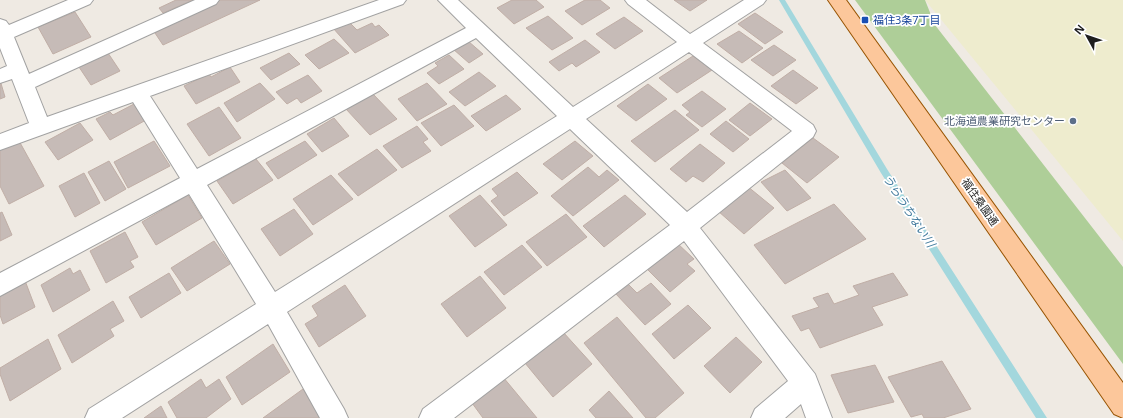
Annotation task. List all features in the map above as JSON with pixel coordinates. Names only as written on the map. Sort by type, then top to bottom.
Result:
[{"type":"main road","name":"福住桑園通","points":[[837,0],[1123,405]]},
{"type":"street","points":[[41,128],[14,77],[2,30],[84,0]]},
{"type":"street","points":[[14,77],[210,0]]},
{"type":"street","points":[[0,142],[397,0]]},
{"type":"street","points":[[447,0],[686,226],[806,383],[819,418]]},
{"type":"street","points":[[432,418],[686,226],[806,131],[634,0]]},
{"type":"street","points":[[98,418],[757,0]]},
{"type":"street","points":[[0,285],[479,29]]},
{"type":"street","points":[[138,93],[271,307],[335,418]]},
{"type":"street","points":[[764,418],[806,383]]},
{"type":"shaded area","name":"北海道農業研究センター","points":[[925,0],[1123,0],[1123,241]]},
{"type":"green space","points":[[855,0],[925,0],[935,25],[1123,267],[1123,364]]},
{"type":"building","points":[[176,0],[193,0],[163,13],[159,8]]},
{"type":"building","points":[[220,0],[260,0],[163,45],[155,33],[160,30],[158,28]]},
{"type":"building","points":[[512,0],[536,0],[544,7],[514,24],[497,8]]},
{"type":"building","points":[[585,0],[600,0],[610,8],[582,25],[565,11]]},
{"type":"building","points":[[674,0],[707,0],[690,11]]},
{"type":"building","points":[[75,12],[91,37],[53,54],[38,27]]},
{"type":"building","points":[[755,13],[783,32],[765,44],[738,24]]},
{"type":"building","points":[[548,16],[573,38],[552,50],[526,28]]},
{"type":"building","points":[[624,17],[643,31],[615,49],[596,34]]},
{"type":"building","points":[[348,21],[357,30],[372,23],[375,27],[379,25],[389,35],[355,53],[333,28]]},
{"type":"building","points":[[739,31],[763,48],[742,63],[717,44]]},
{"type":"building","points":[[334,39],[349,53],[319,69],[305,55]]},
{"type":"building","points":[[585,40],[600,52],[576,67],[572,63],[559,71],[549,62]]},
{"type":"building","points":[[468,41],[483,54],[469,63],[453,49]]},
{"type":"building","points":[[774,45],[796,60],[773,76],[751,60]]},
{"type":"building","points":[[106,50],[120,71],[91,85],[77,64]]},
{"type":"building","points":[[289,53],[300,64],[271,80],[260,68]]},
{"type":"building","points":[[449,55],[464,69],[439,84],[427,73],[438,66],[435,63]]},
{"type":"building","points":[[693,56],[712,70],[677,93],[659,78]]},
{"type":"building","points":[[230,67],[240,82],[196,104],[184,86],[209,74],[211,77]]},
{"type":"building","points":[[793,70],[818,88],[796,104],[771,86]]},
{"type":"building","points":[[479,72],[496,86],[465,106],[449,92]]},
{"type":"building","points":[[308,75],[322,91],[301,103],[297,98],[287,104],[276,92]]},
{"type":"building","points":[[0,80],[5,97],[0,99]]},
{"type":"building","points":[[260,83],[275,99],[237,122],[224,103]]},
{"type":"building","points":[[427,83],[447,104],[417,121],[398,99]]},
{"type":"building","points":[[648,84],[667,99],[636,121],[617,106]]},
{"type":"building","points":[[702,91],[726,109],[702,127],[686,115],[690,112],[682,105]]},
{"type":"building","points":[[373,94],[397,119],[370,135],[346,109]]},
{"type":"building","points":[[506,95],[521,109],[486,131],[471,116]]},
{"type":"building","points":[[750,103],[772,119],[750,136],[729,120]]},
{"type":"building","points":[[134,104],[146,120],[110,140],[96,119],[110,112],[113,115]]},
{"type":"building","points":[[454,105],[474,126],[441,146],[421,123]]},
{"type":"building","points":[[219,107],[241,138],[209,156],[187,124]]},
{"type":"building","points":[[675,110],[699,130],[655,162],[631,141]]},
{"type":"building","points":[[334,118],[349,136],[322,152],[307,134]]},
{"type":"building","points":[[726,121],[749,139],[733,152],[710,134]]},
{"type":"building","points":[[80,123],[93,140],[58,160],[45,142]]},
{"type":"building","points":[[417,126],[428,139],[423,142],[431,151],[402,168],[383,146]]},
{"type":"building","points":[[813,138],[839,157],[807,183],[782,163]]},
{"type":"building","points":[[18,139],[44,186],[9,204],[0,186],[0,148]]},
{"type":"building","points":[[154,141],[170,166],[128,188],[114,162]]},
{"type":"building","points":[[305,141],[317,155],[278,179],[266,163]]},
{"type":"building","points":[[575,141],[593,156],[562,180],[543,164]]},
{"type":"building","points":[[700,144],[725,163],[703,182],[693,176],[686,182],[670,169]]},
{"type":"building","points":[[377,149],[397,170],[358,196],[338,174]]},
{"type":"building","points":[[256,159],[273,180],[233,204],[217,181]]},
{"type":"building","points":[[109,161],[126,189],[105,201],[88,172]]},
{"type":"building","points":[[588,167],[599,177],[607,170],[619,180],[573,216],[551,196]]},
{"type":"building","points":[[785,170],[811,198],[787,211],[761,182]]},
{"type":"building","points":[[517,172],[538,193],[504,216],[491,201],[498,196],[492,189]]},
{"type":"building","points":[[84,173],[100,203],[75,217],[59,186]]},
{"type":"building","points":[[331,175],[353,199],[313,225],[293,199]]},
{"type":"building","points":[[747,186],[774,208],[744,234],[718,211]]},
{"type":"building","points":[[188,195],[202,218],[156,245],[142,222]]},
{"type":"building","points":[[480,195],[507,225],[475,247],[449,216]]},
{"type":"building","points":[[625,195],[646,214],[604,247],[583,226]]},
{"type":"building","points":[[834,204],[866,239],[785,284],[754,245]]},
{"type":"building","points":[[294,209],[313,234],[280,256],[261,229]]},
{"type":"building","points":[[2,212],[12,235],[0,241],[0,213]]},
{"type":"building","points":[[566,214],[587,237],[547,266],[526,242]]},
{"type":"building","points":[[125,232],[138,257],[130,261],[134,267],[106,283],[90,251]]},
{"type":"building","points":[[214,241],[230,264],[187,291],[171,268]]},
{"type":"building","points":[[676,242],[694,259],[687,264],[695,271],[670,292],[645,267]]},
{"type":"building","points":[[522,245],[542,267],[504,295],[484,272]]},
{"type":"building","points":[[70,268],[73,274],[80,270],[90,290],[53,312],[41,285]]},
{"type":"building","points":[[169,273],[181,293],[141,318],[129,297]]},
{"type":"building","points":[[893,273],[908,295],[872,307],[883,325],[820,348],[809,328],[801,331],[792,316],[819,307],[813,298],[828,293],[834,304],[859,295],[853,286]]},
{"type":"building","points":[[480,276],[506,308],[467,337],[441,304]]},
{"type":"building","points":[[24,278],[35,307],[3,324],[0,315],[0,291]]},
{"type":"building","points":[[651,283],[671,304],[645,325],[616,294],[628,284],[637,293]]},
{"type":"building","points":[[345,285],[366,316],[319,347],[305,324],[318,316],[312,306]]},
{"type":"building","points":[[113,301],[124,321],[110,329],[114,336],[72,363],[58,335]]},
{"type":"building","points":[[688,305],[711,328],[674,359],[652,334]]},
{"type":"building","points":[[617,317],[684,393],[655,418],[646,418],[584,343]]},
{"type":"building","points":[[563,332],[592,364],[553,397],[525,363]]},
{"type":"building","points":[[736,337],[762,362],[730,393],[704,366]]},
{"type":"building","points":[[48,339],[61,369],[10,401],[0,374],[0,368]]},
{"type":"building","points":[[273,344],[290,372],[242,405],[226,377]]},
{"type":"building","points":[[942,361],[971,409],[943,418],[924,418],[922,414],[911,417],[888,377]]},
{"type":"building","points":[[875,365],[894,402],[848,413],[831,375]]},
{"type":"building","points":[[503,377],[537,418],[483,418],[472,403]]},
{"type":"building","points":[[201,379],[206,388],[219,379],[231,399],[206,418],[177,418],[168,402]]},
{"type":"building","points":[[303,389],[321,418],[263,418]]},
{"type":"building","points":[[609,391],[633,418],[596,418],[589,410]]},
{"type":"building","points":[[161,406],[167,418],[144,418]]},
{"type":"waterway","name":"うらうちない川","points":[[782,0],[884,171],[1042,418]]},
{"type":"place","name":"福住3条7丁目","points":[[865,20]]},
{"type":"place","name":"北海道農業研究センター","points":[[1073,121]]}]
